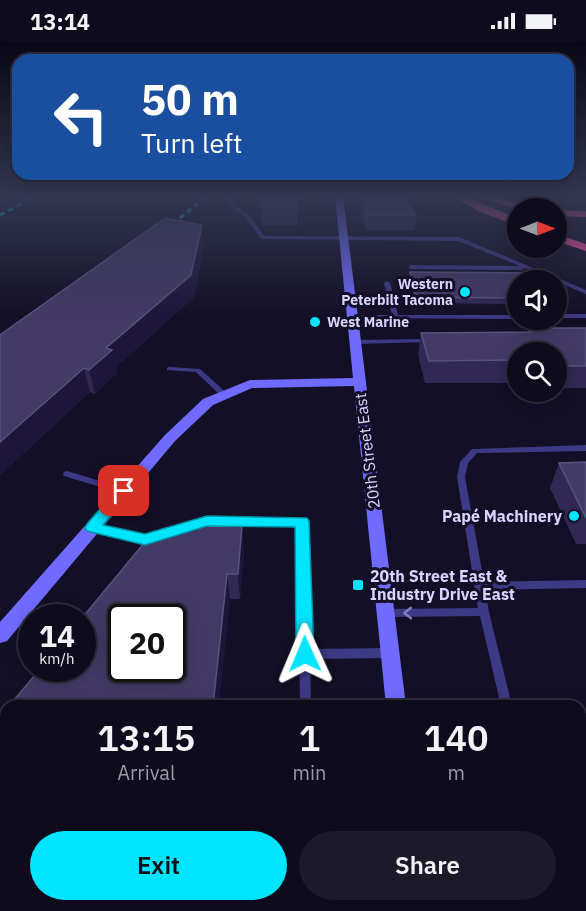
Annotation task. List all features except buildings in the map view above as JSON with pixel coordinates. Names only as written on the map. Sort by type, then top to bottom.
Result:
[{"type":"highway","points":[[567,241],[586,248]]},
{"type":"main road","name":"20th Street East","points":[[343,237],[395,700]]},
{"type":"main road","points":[[0,635],[6,617],[93,528],[197,410],[224,394],[250,384],[359,382]]},
{"type":"lane","points":[[262,237],[459,239],[586,292]]},
{"type":"lane","points":[[411,267],[529,268]]},
{"type":"lane","points":[[387,283],[394,317]]},
{"type":"lane","points":[[352,317],[507,316]]},
{"type":"lane","points":[[567,316],[586,316]]},
{"type":"lane","points":[[355,342],[436,341]]},
{"type":"lane","points":[[169,369],[198,370],[224,394]]},
{"type":"lane","points":[[505,700],[479,586],[461,477],[464,462],[475,451],[586,448]]},
{"type":"lane","points":[[67,474],[124,491]]},
{"type":"lane","points":[[93,528],[145,539],[207,521],[302,521],[305,700]]},
{"type":"lane","points":[[479,586],[586,584]]},
{"type":"lane","points":[[386,613],[484,612]]},
{"type":"lane","points":[[305,654],[390,653]]},
{"type":"place","name":"Western Peterbilt Tacoma","points":[[465,292]]},
{"type":"place","name":"West Marine","points":[[315,322]]},
{"type":"place","name":"Papé Machinery","points":[[574,516]]},
{"type":"place","name":"20th Street East & Industry Drive East","points":[[358,585]]},
{"type":"route","points":[[124,491],[93,528],[145,539],[207,521],[302,521],[305,654]]}]
